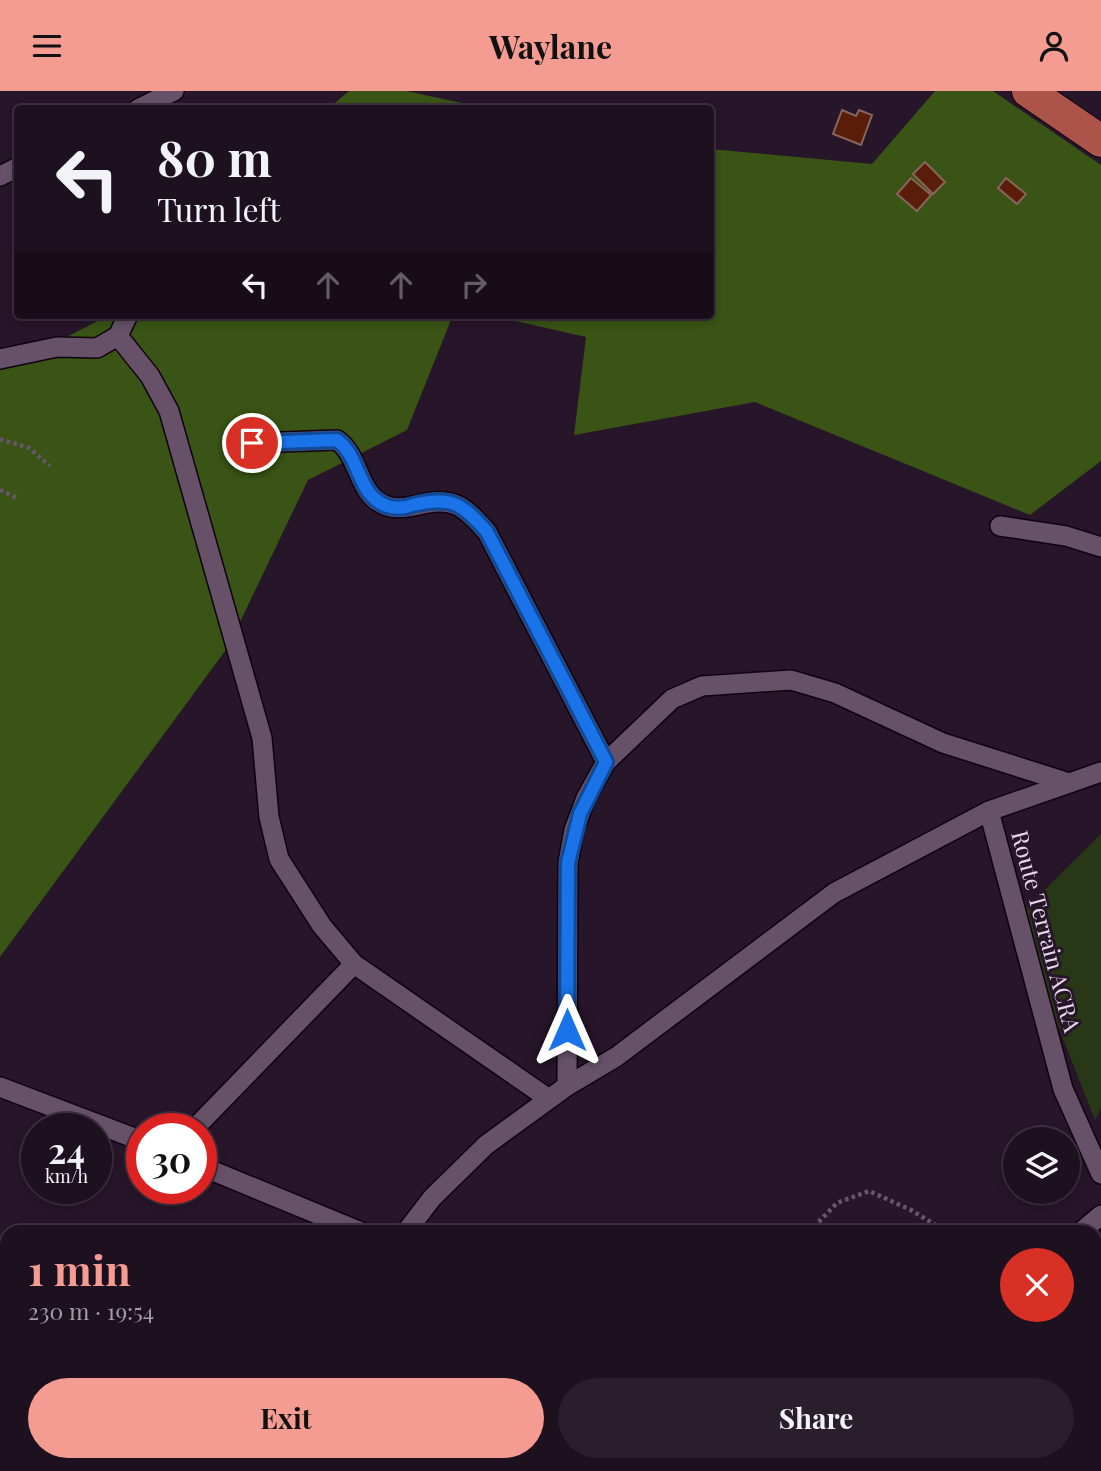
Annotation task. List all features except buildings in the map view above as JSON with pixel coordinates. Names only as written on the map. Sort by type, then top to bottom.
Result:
[{"type":"main road","points":[[1028,91],[1101,141]]},
{"type":"street","points":[[146,105],[174,91]]},
{"type":"street","points":[[0,359],[57,347],[97,348],[118,336],[126,319]]},
{"type":"street","points":[[118,336],[150,376],[169,411],[262,738],[269,817],[279,859],[322,926],[354,964],[549,1099]]},
{"type":"street","points":[[252,443],[337,440],[351,453],[373,499],[387,507],[401,509],[438,499],[450,501],[475,518],[487,532],[606,762]]},
{"type":"street","points":[[1000,527],[1066,536],[1101,547]]},
{"type":"street","points":[[567,1086],[568,863],[578,819],[606,762],[672,699],[702,686],[791,680],[835,692],[943,743],[1069,783]]},
{"type":"street","name":"Route Terrain ACRA","points":[[1101,772],[989,811],[1063,1089],[1101,1174]]},
{"type":"street","points":[[411,1225],[432,1198],[486,1145],[567,1086],[616,1056],[834,893],[989,811]]},
{"type":"street","points":[[210,1113],[354,964]]},
{"type":"street","points":[[0,1087],[126,1135]]},
{"type":"street","points":[[217,1173],[344,1225]]},
{"type":"path","points":[[0,439],[29,448],[50,466]]},
{"type":"path","points":[[0,490],[17,498]]},
{"type":"path","points":[[816,1225],[836,1203],[869,1191],[911,1210],[936,1225]]},
{"type":"green space","points":[[349,91],[406,91],[471,105],[333,105]]},
{"type":"green space","points":[[935,91],[993,91],[1101,165],[1101,461],[1030,515],[755,402],[574,435],[586,337],[507,319],[714,319],[714,149],[872,164]]},
{"type":"green space","points":[[101,319],[451,319],[407,430],[308,480],[228,647],[0,957],[0,364],[38,352]]},
{"type":"green space","points":[[1101,834],[1101,1108],[1095,1120],[1045,993],[1025,909]]},
{"type":"route","points":[[252,443],[337,440],[351,453],[373,499],[387,507],[401,509],[438,499],[450,501],[465,509],[487,532],[606,762],[586,798],[574,830],[568,863],[567,1030]]}]
